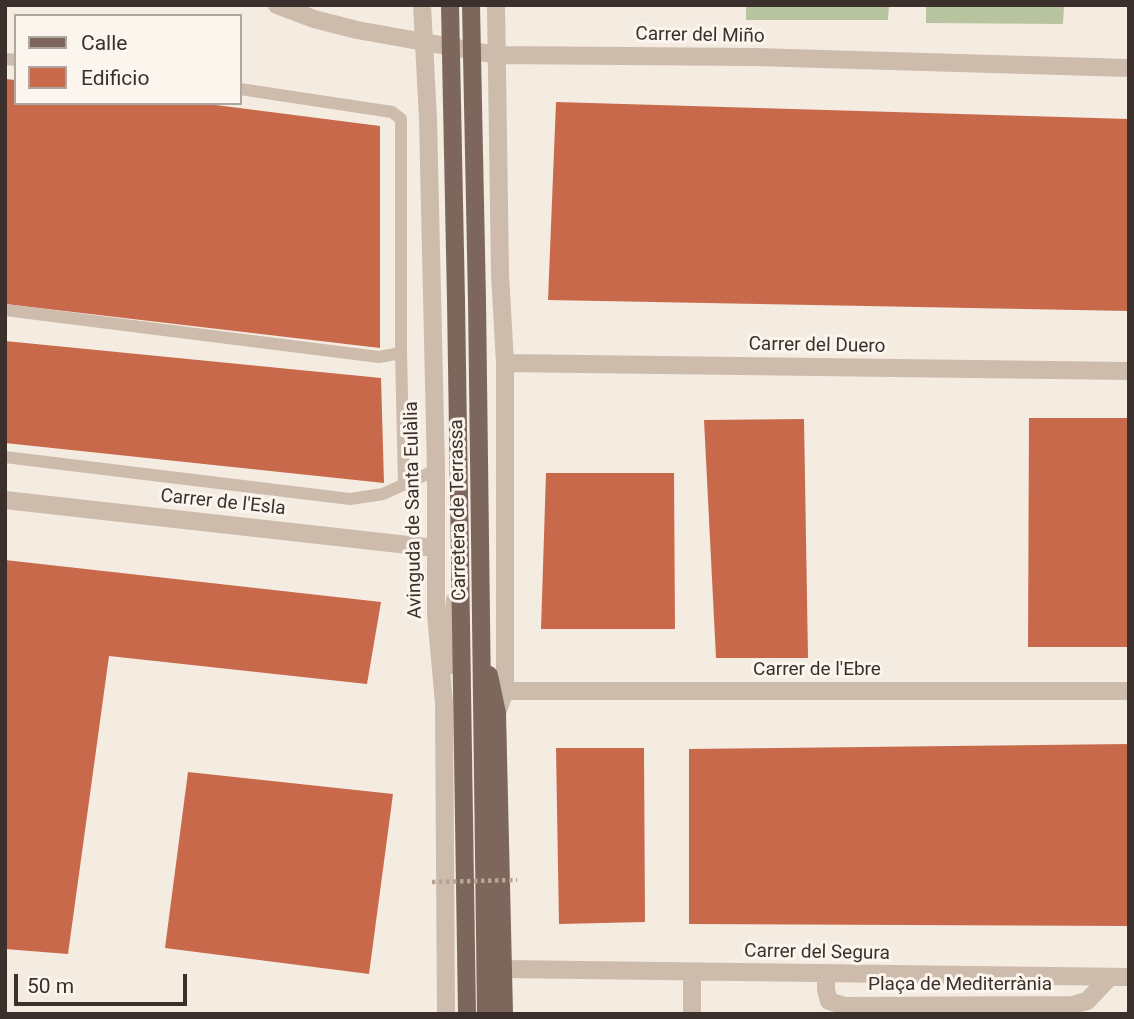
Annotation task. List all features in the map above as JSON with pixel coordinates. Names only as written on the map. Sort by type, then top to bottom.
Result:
[{"type":"main road","name":"Carretera de Terrassa","points":[[450,5],[467,1014]]},
{"type":"main road","name":"Carretera de Terrassa","points":[[471,5],[486,1014]]},
{"type":"main road","points":[[481,634],[497,713],[504,1014]]},
{"type":"street","name":"Carrer del Miño","points":[[276,5],[314,19],[424,43],[497,55],[754,57],[1129,68]]},
{"type":"street","name":"Avinguda de Santa Eulàlia","points":[[422,5],[428,118],[436,470],[436,614],[444,703],[446,1014]]},
{"type":"street","points":[[496,5],[500,274],[505,363],[505,691],[497,713]]},
{"type":"street","name":"Carrer del Duero","points":[[505,363],[1129,371]]},
{"type":"street","name":"Carrer de l'Esla","points":[[5,500],[435,548]]},
{"type":"street","name":"Carretera de Terrassa","points":[[444,703],[460,566]]},
{"type":"street","name":"Carrer de l'Ebre","points":[[505,691],[1129,691]]},
{"type":"street","name":"Carrer del Segura","points":[[504,969],[1129,977]]},
{"type":"street","points":[[692,972],[692,1014]]},
{"type":"street","name":"Plaça de Mediterrània","points":[[826,974],[829,1001],[845,1006],[957,1010],[1073,1005],[1087,1001],[1110,977]]},
{"type":"lane","points":[[242,89],[392,112],[401,119],[404,484]]},
{"type":"lane","points":[[5,310],[379,357],[401,353]]},
{"type":"lane","points":[[5,457],[350,499],[383,494],[436,470]]},
{"type":"path","points":[[432,882],[517,880]]},
{"type":"green space","points":[[746,5],[889,5],[888,20],[746,20]]},
{"type":"green space","points":[[926,5],[1064,5],[1063,24],[926,23]]},
{"type":"building","points":[[5,79],[14,80],[14,105],[216,105],[380,126],[380,348],[5,304]]},
{"type":"building","points":[[556,102],[1129,119],[1129,311],[548,300]]},
{"type":"building","points":[[5,341],[381,378],[384,483],[5,443]]},
{"type":"building","points":[[1029,418],[1129,418],[1129,647],[1028,647]]},
{"type":"building","points":[[804,419],[808,658],[716,658],[704,420]]},
{"type":"building","points":[[546,473],[674,473],[675,629],[541,629]]},
{"type":"building","points":[[5,560],[381,602],[367,684],[109,656],[68,954],[5,949]]},
{"type":"building","points":[[1129,744],[1129,926],[689,924],[689,749]]},
{"type":"building","points":[[556,748],[644,748],[645,922],[559,924]]},
{"type":"building","points":[[188,772],[393,794],[369,974],[165,948]]}]
